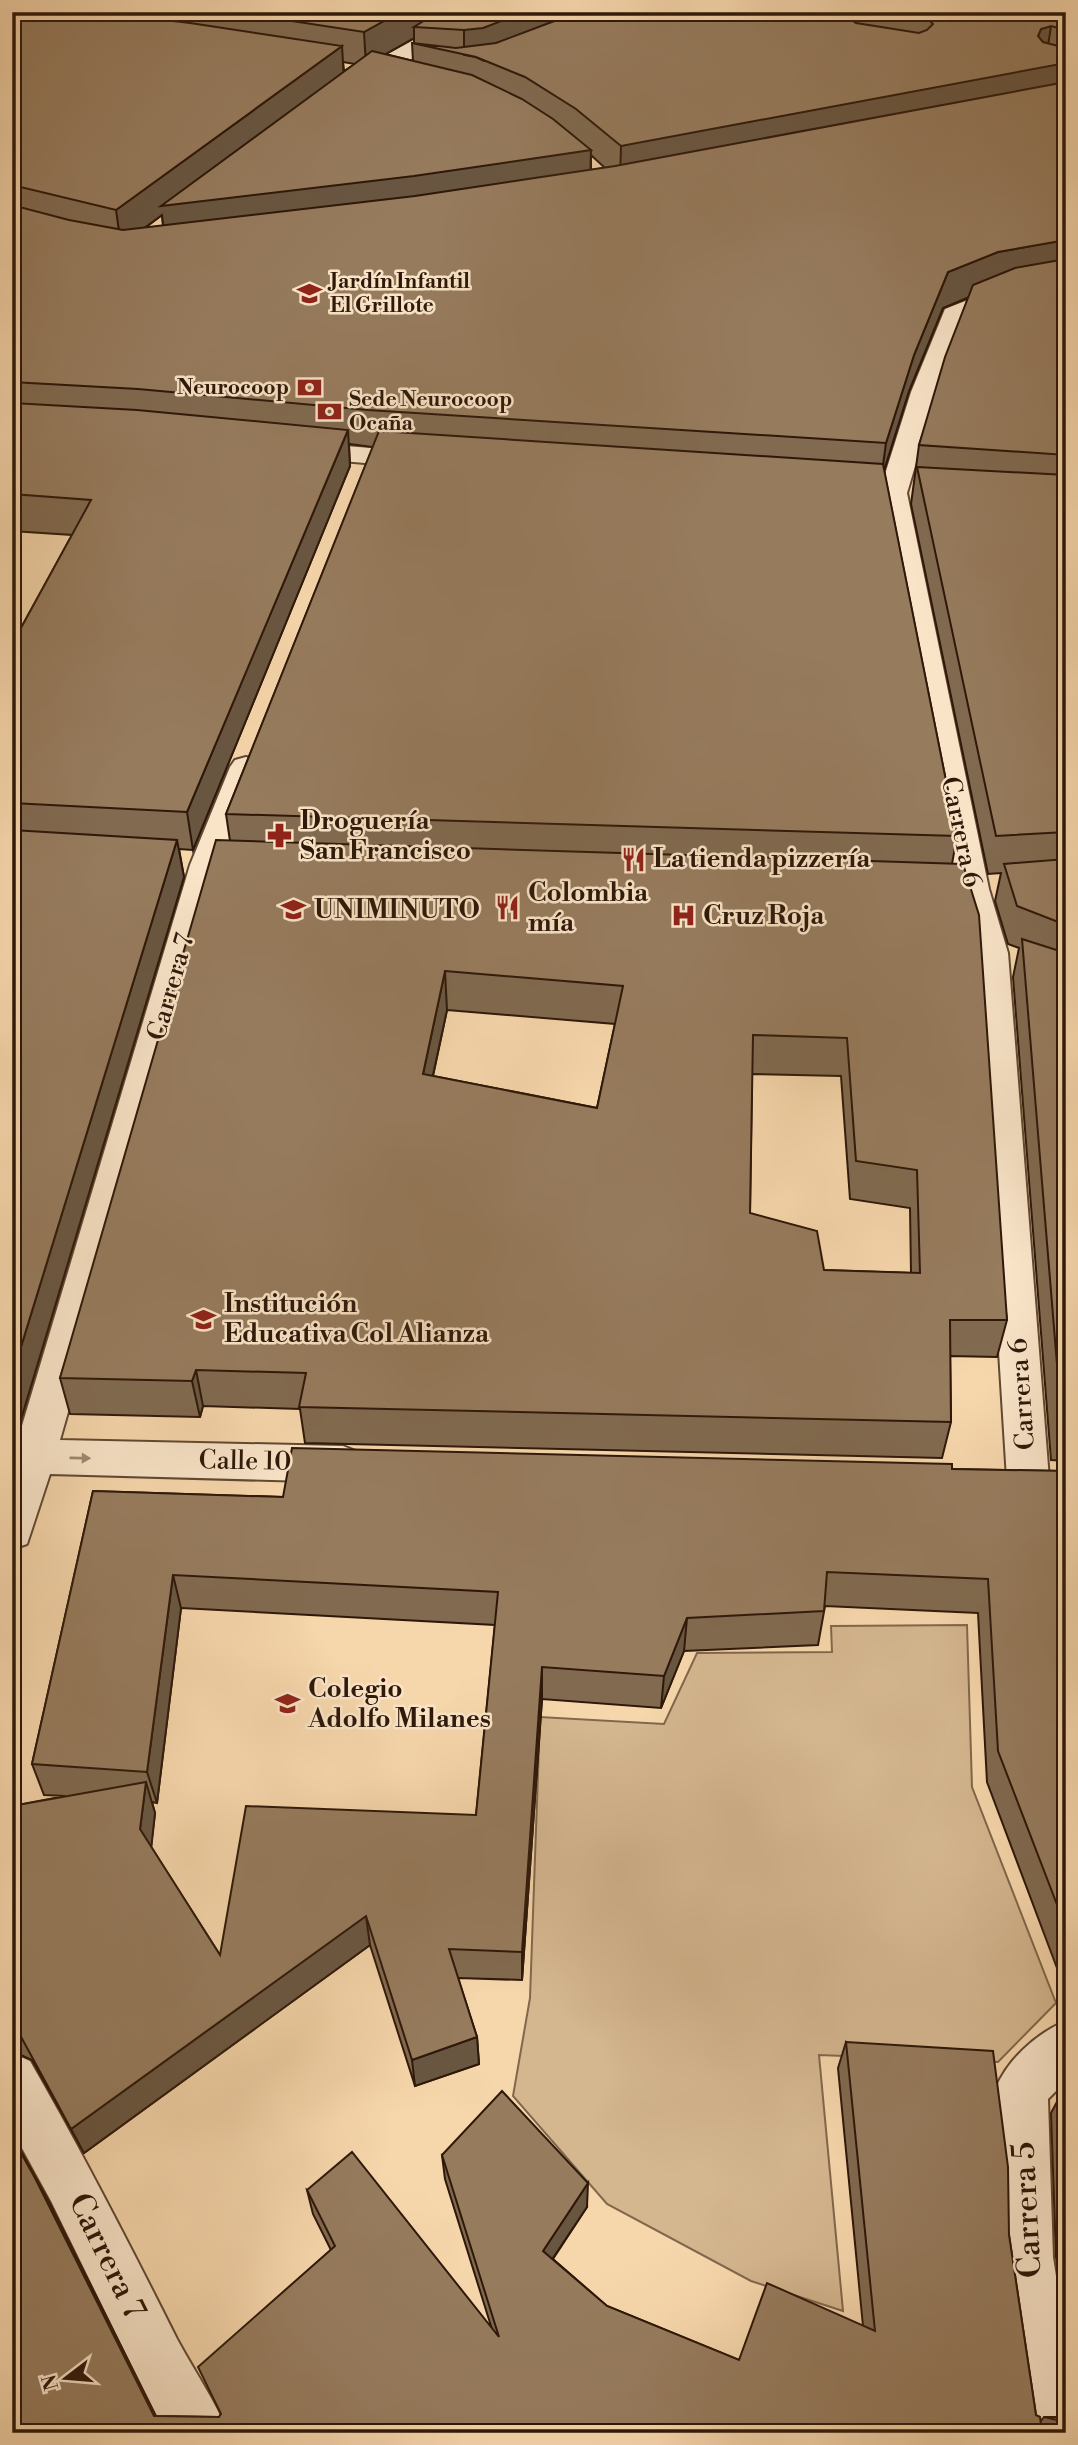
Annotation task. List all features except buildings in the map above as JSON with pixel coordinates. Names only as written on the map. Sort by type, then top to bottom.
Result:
[{"type":"street","points":[[391,72],[480,12]]},
{"type":"street","points":[[342,71],[369,75],[425,68]]},
{"type":"street","points":[[337,99],[369,75]]},
{"type":"street","name":"Carrera 6","points":[[1047,1480],[991,953],[971,888],[892,493],[911,440],[924,392],[954,314],[1002,295],[1066,283]]},
{"type":"street","points":[[276,448],[365,470],[453,463]]},
{"type":"street","name":"Carrera 7","points":[[12,1531],[22,1456],[207,864],[258,737]]},
{"type":"street","points":[[991,953],[1028,966]]},
{"type":"street","name":"Calle 10","points":[[22,1456],[378,1464]]},
{"type":"street","points":[[987,1478],[1047,1480]]},
{"type":"street","name":"Carrera 5","points":[[1052,2433],[1026,2258],[1022,2088],[1066,2046]]},
{"type":"street","name":"Carrera 7","points":[[12,2079],[70,2182],[178,2399],[200,2433]]},
{"type":"shaded area","points":[[967,1625],[972,1787],[1056,2003],[998,2062],[819,2055],[843,2311],[751,2281],[607,2204],[513,2096],[530,1998],[540,1717],[664,1724],[697,1653],[832,1652],[831,1626]]},
{"type":"place","name":"Jardín Infantil El Grillote","points":[[310,294]]},
{"type":"place","name":"Neurocoop","points":[[309,388]]},
{"type":"place","name":"Sede Neurocoop Ocaña","points":[[329,412]]},
{"type":"place","name":"Droguería San Francisco","points":[[280,836]]},
{"type":"place","name":"La tienda pizzería","points":[[633,859]]},
{"type":"place","name":"Colombia mía","points":[[508,908]]},
{"type":"place","name":"UNIMINUTO","points":[[294,910]]},
{"type":"place","name":"Cruz Roja","points":[[683,916]]},
{"type":"place","name":"Institución Educativa Col Alianza","points":[[204,1319]]},
{"type":"place","name":"Colegio Adolfo Milanes","points":[[288,1704]]}]
